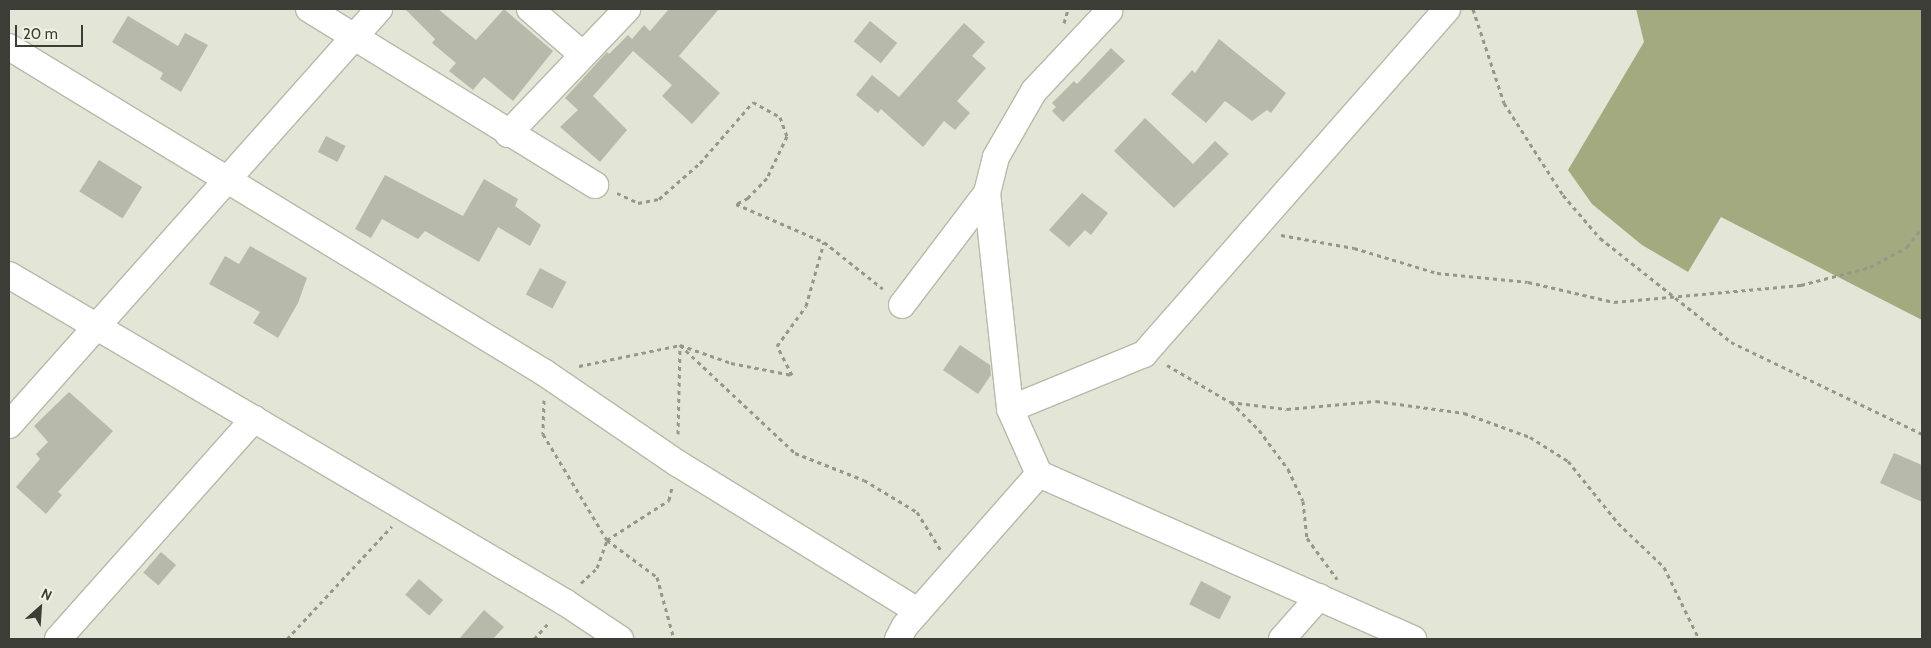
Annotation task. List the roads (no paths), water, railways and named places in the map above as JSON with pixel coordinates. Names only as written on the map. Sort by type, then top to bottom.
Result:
[{"type":"street","points":[[308,9],[508,134],[595,184]]},
{"type":"street","points":[[9,425],[226,178],[379,9]]},
{"type":"street","points":[[530,9],[583,55]]},
{"type":"street","points":[[508,134],[627,9]]},
{"type":"street","points":[[1010,408],[1144,354],[1448,9]]},
{"type":"street","points":[[1109,11],[1034,91],[996,156],[987,193],[1010,408],[1039,474],[1414,639]]},
{"type":"street","points":[[9,47],[545,373],[677,463],[918,611]]},
{"type":"street","points":[[902,305],[987,193]]},
{"type":"street","points":[[9,275],[566,603],[620,639]]},
{"type":"street","points":[[58,639],[254,419]]},
{"type":"street","points":[[898,639],[918,611],[1039,474]]},
{"type":"street","points":[[1282,639],[1319,597]]}]
